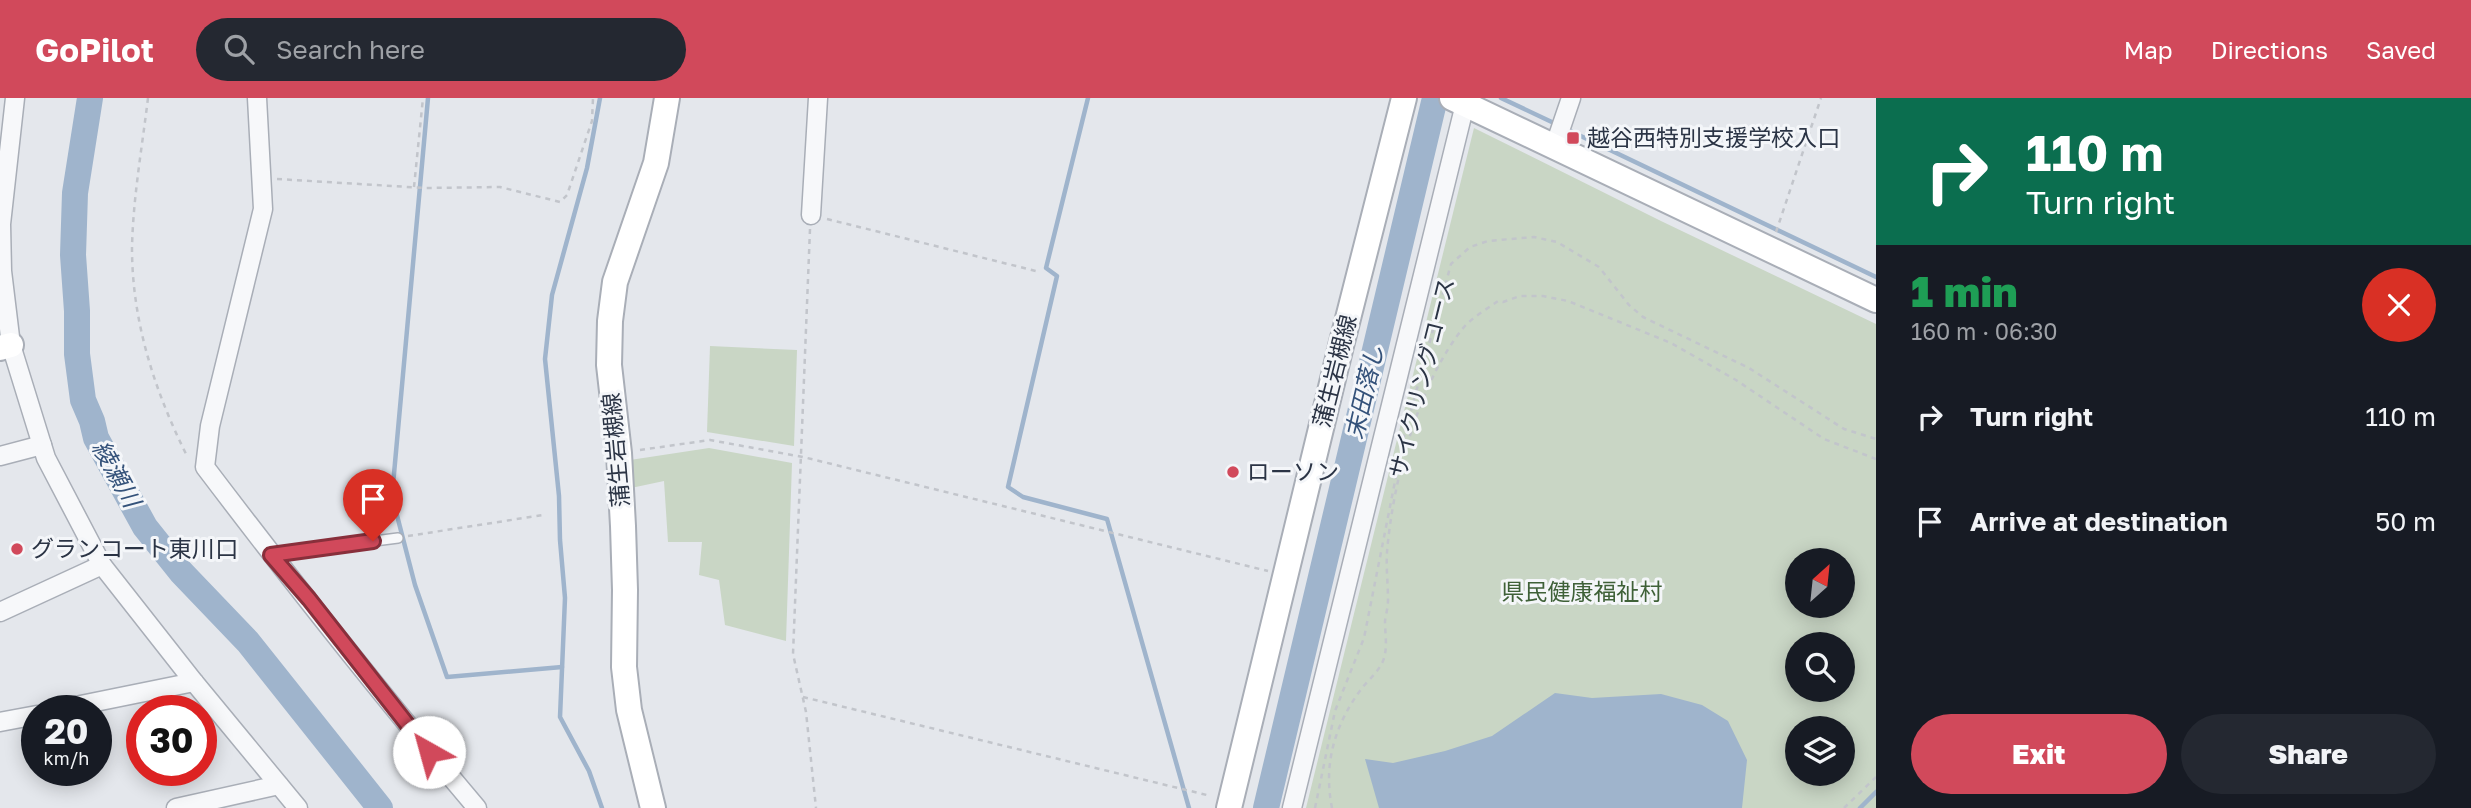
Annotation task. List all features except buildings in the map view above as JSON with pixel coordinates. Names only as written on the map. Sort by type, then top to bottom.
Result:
[{"type":"main road","name":"蒲生岩槻線","points":[[653,808],[629,710],[624,667],[625,590],[619,453],[609,365],[610,321],[615,282],[656,163],[667,98]]},
{"type":"main road","name":"蒲生岩槻線","points":[[1230,804],[1405,98]]},
{"type":"main road","points":[[1456,100],[1876,300]]},
{"type":"street","points":[[15,98],[0,224],[5,346],[46,458],[102,565],[298,808]]},
{"type":"street","points":[[257,98],[263,208],[209,426],[205,467],[271,555],[477,808]]},
{"type":"street","points":[[811,215],[818,98]]},
{"type":"street","points":[[1555,145],[1571,98]]},
{"type":"street","points":[[1293,808],[1456,100]]},
{"type":"street","points":[[0,456],[42,445]]},
{"type":"street","points":[[0,612],[102,565]]},
{"type":"street","points":[[112,699],[194,682]]},
{"type":"street","points":[[0,722],[21,718]]},
{"type":"street","points":[[176,808],[279,785]]},
{"type":"lane","points":[[271,555],[398,538]]},
{"type":"path","points":[[148,98],[133,228],[137,310],[147,357],[161,398],[186,454]]},
{"type":"path","points":[[414,187],[423,98]]},
{"type":"path","points":[[263,179],[414,187],[500,187],[560,202],[567,195],[592,121],[593,98]]},
{"type":"path","points":[[1770,249],[1821,98]]},
{"type":"path","points":[[816,808],[803,697],[793,654],[811,215],[1040,272]]},
{"type":"path","name":"サイクリングコース","points":[[1315,808],[1335,711],[1364,638],[1404,436],[1430,337],[1451,264],[1471,247],[1488,241],[1534,237],[1565,247],[1599,267],[1629,305],[1643,317],[1749,368],[1844,429],[1876,439]]},
{"type":"path","points":[[1332,808],[1328,770],[1339,727],[1352,701],[1367,682],[1371,681],[1385,655],[1387,554],[1393,505],[1408,444],[1429,383],[1446,352],[1466,325],[1497,301],[1503,302],[1520,296],[1543,296],[1568,301],[1671,343],[1736,380],[1824,439],[1876,459]]},
{"type":"path","points":[[619,453],[710,440],[803,457],[1285,575]]},
{"type":"path","points":[[398,538],[543,514]]},
{"type":"path","points":[[803,697],[1230,804]]},
{"type":"path","points":[[1844,808],[1876,777]]},
{"type":"green space","name":"県民健康福祉村","points":[[1474,128],[1876,324],[1876,808],[1306,808]]},
{"type":"green space","points":[[710,346],[797,350],[794,446],[707,432]]},
{"type":"green space","points":[[709,448],[792,463],[786,641],[725,625],[719,580],[699,575],[702,542],[668,542],[664,481],[631,488],[630,460]]},
{"type":"water","points":[[1555,693],[1592,698],[1661,694],[1702,705],[1728,721],[1747,760],[1742,808],[1379,808],[1365,759],[1393,763],[1445,751],[1492,736]]},
{"type":"waterway","name":"綾瀬川","points":[[90,98],[75,193],[73,255],[77,354],[83,400],[96,438],[145,527],[181,572],[248,642],[380,808]]},
{"type":"waterway","points":[[428,98],[392,496],[415,585],[447,677],[562,667]]},
{"type":"waterway","points":[[600,98],[587,168],[552,295],[545,359],[559,496],[565,598],[560,717],[589,771],[602,808]]},
{"type":"waterway","points":[[1088,98],[1046,268],[1057,276],[1008,487],[1023,497],[1107,519],[1189,808]]},
{"type":"waterway","name":"末田落し","points":[[1266,808],[1435,98]]},
{"type":"waterway","points":[[1501,98],[1556,124]]},
{"type":"waterway","points":[[1564,128],[1876,277]]},
{"type":"waterway","points":[[1860,808],[1876,792]]},
{"type":"place","name":"越谷西特別支援学校入口","points":[[1573,138]]},
{"type":"place","name":"ローソン","points":[[1233,472]]},
{"type":"place","name":"グランコート東川口","points":[[17,549]]},
{"type":"route","points":[[373,541],[271,555],[309,599],[429,752]]}]
